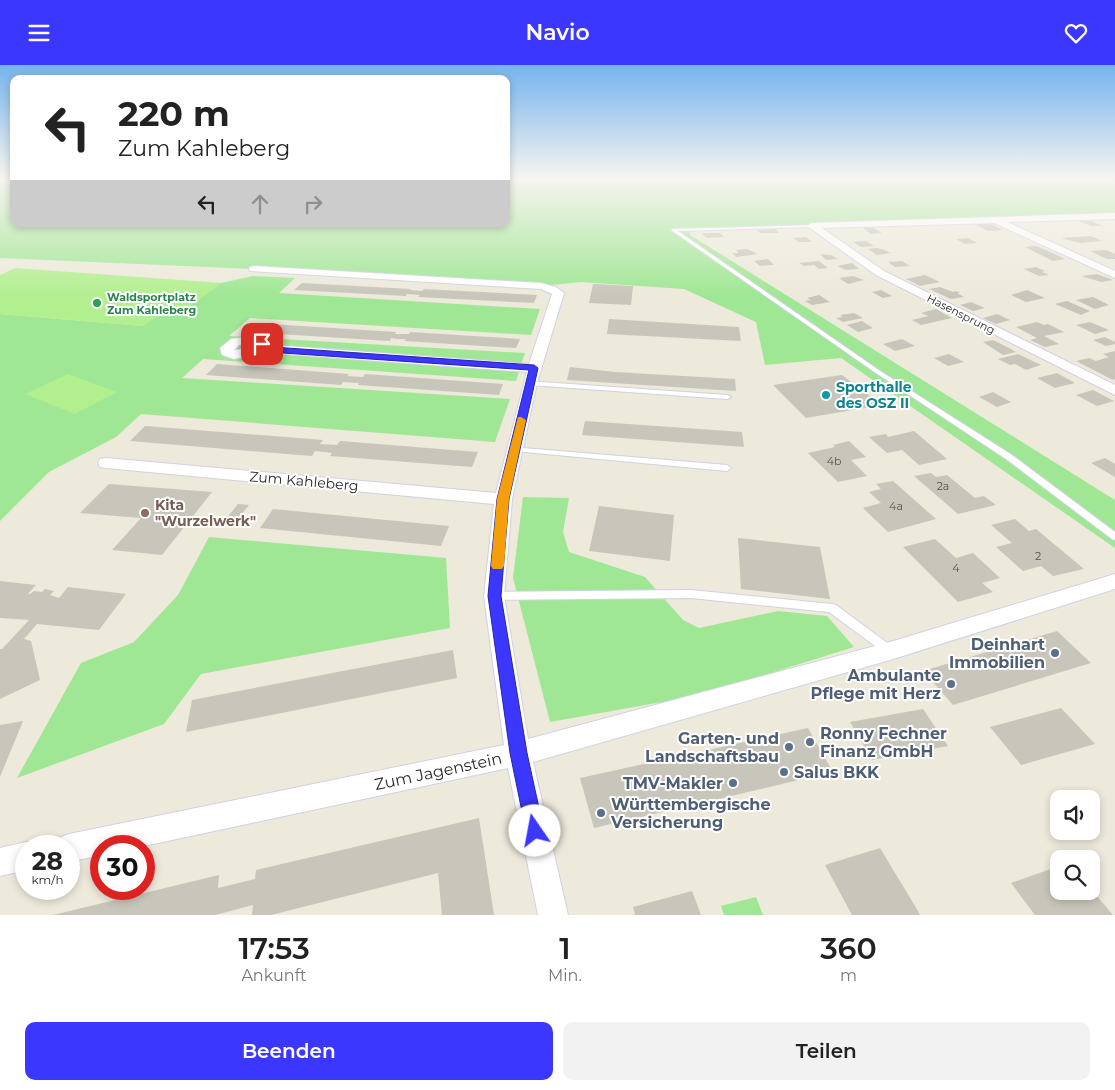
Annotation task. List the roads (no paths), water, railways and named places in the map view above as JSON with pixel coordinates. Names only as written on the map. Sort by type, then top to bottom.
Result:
[{"type":"street","points":[[812,226],[1065,218]]},
{"type":"street","points":[[994,220],[1089,265],[1115,275]]},
{"type":"street","name":"Hasensprung","points":[[812,226],[880,273],[1115,391]]},
{"type":"street","points":[[1089,265],[1115,263]]},
{"type":"street","points":[[254,269],[541,286],[558,293],[532,376],[503,499],[494,596],[518,753],[553,915]]},
{"type":"street","points":[[269,349],[532,376]]},
{"type":"street","name":"Zum Kahleberg","points":[[106,463],[503,499]]},
{"type":"street","name":"Zum Jagenstein","points":[[80,846],[518,753],[720,700],[890,651],[1115,581]]},
{"type":"street","points":[[0,861],[15,858]]},
{"type":"lane","points":[[812,226],[673,229],[878,372],[1009,457],[1115,537]]},
{"type":"lane","points":[[532,376],[727,397]]},
{"type":"lane","points":[[514,449],[726,468]]},
{"type":"lane","points":[[494,596],[691,594],[832,608],[890,651]]},
{"type":"place","name":"Waldsportplatz Zum Kahleberg","points":[[97,303]]},
{"type":"place","name":"Sporthalle des OSZ II","points":[[826,395]]},
{"type":"place","name":"Kita \"Wurzelwerk\"","points":[[145,513]]},
{"type":"place","name":"Deinhart Immobilien","points":[[1055,653]]},
{"type":"place","name":"Ambulante Pflege mit Herz","points":[[951,684]]},
{"type":"place","name":"Ronny Fechner Finanz GmbH","points":[[810,742]]},
{"type":"place","name":"Garten- und Landschaftsbau","points":[[789,747]]},
{"type":"place","name":"Salus BKK","points":[[784,772]]},
{"type":"place","name":"TMV-Makler","points":[[733,783]]},
{"type":"place","name":"Württembergische Versicherung","points":[[601,813]]}]
